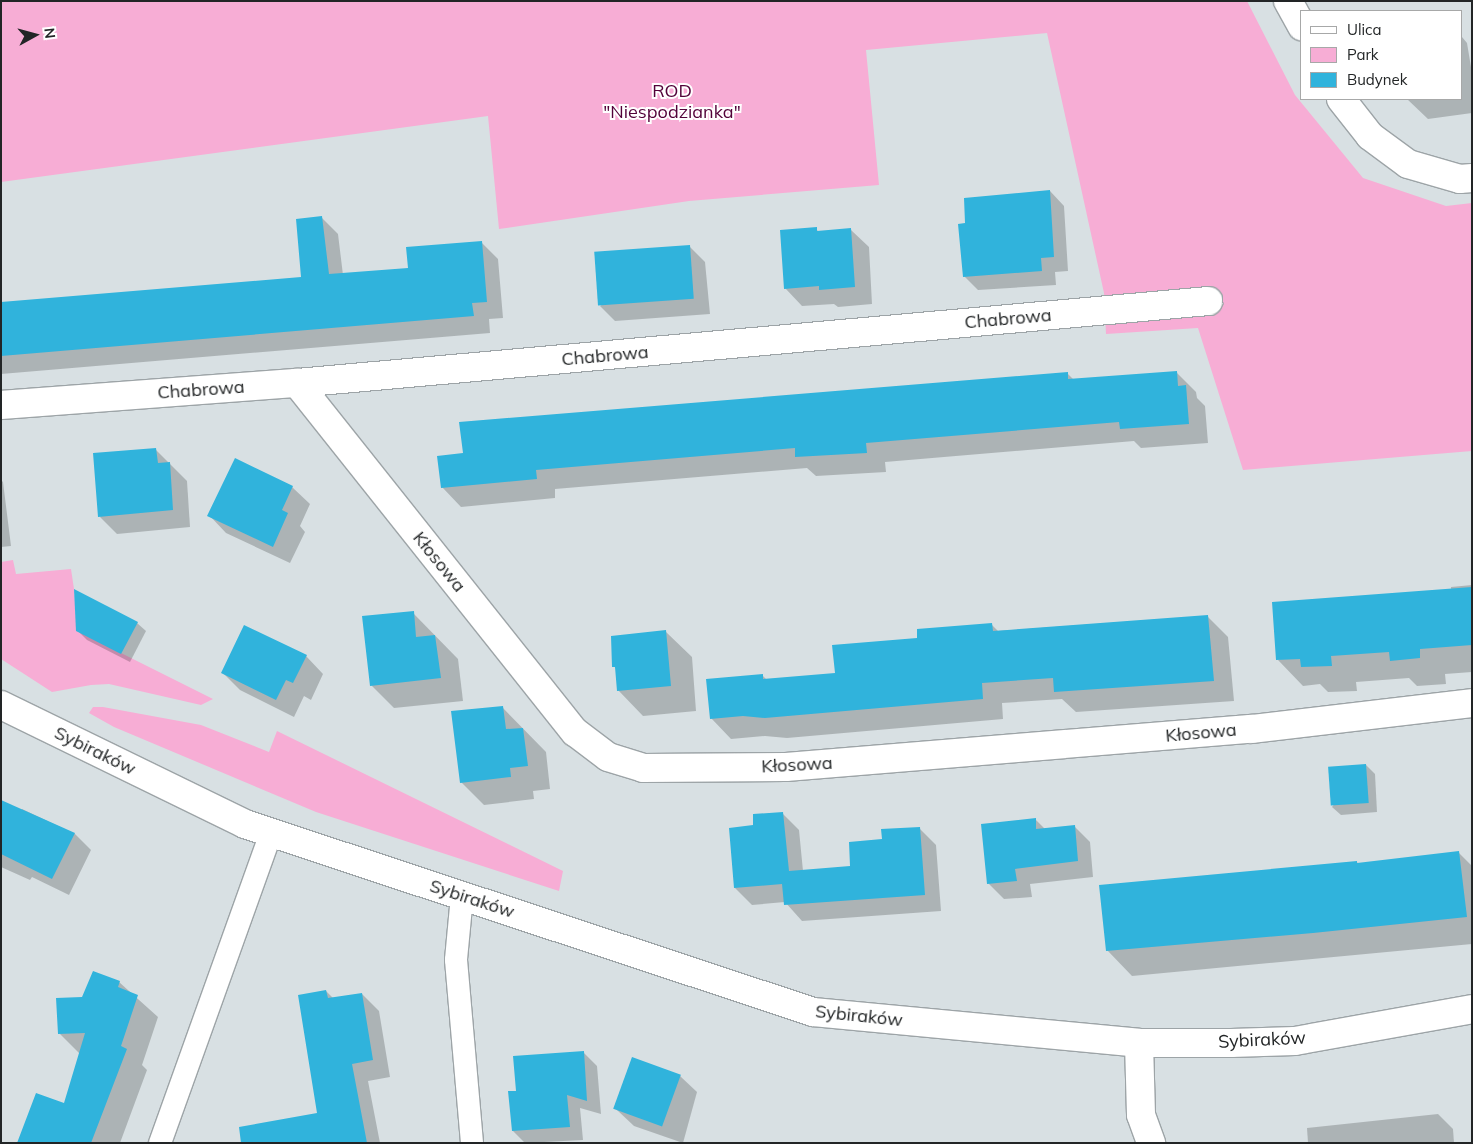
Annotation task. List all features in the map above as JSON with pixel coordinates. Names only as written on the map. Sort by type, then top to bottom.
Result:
[{"type":"street","points":[[1288,1],[1300,22]]},
{"type":"street","points":[[1342,100],[1370,136],[1408,164],[1460,179],[1472,178]]},
{"type":"street","name":"Chabrowa","points":[[1,405],[297,384],[1208,301]]},
{"type":"street","name":"Kłosowa","points":[[297,384],[575,732],[608,757],[643,768],[796,766],[1252,729],[1472,703]]},
{"type":"street","name":"Sybiraków","points":[[1,706],[245,824],[813,1012],[1139,1043],[1296,1041],[1472,1009]]},
{"type":"street","points":[[1139,1043],[1141,1115],[1151,1143]]},
{"type":"lane","points":[[160,1143],[271,833]]},
{"type":"lane","points":[[462,896],[456,960],[472,1143]]},
{"type":"green space","name":"ROD \"Niespodzianka\"","points":[[1,1],[1247,1],[1295,95],[1363,178],[1446,206],[1472,203],[1472,451],[1243,470],[1198,328],[1106,334],[1104,293],[1047,33],[866,50],[879,185],[689,201],[499,229],[488,116],[1,182]]},
{"type":"green space","points":[[13,560],[16,574],[71,569],[77,631],[213,699],[201,705],[109,684],[91,685],[52,692],[1,659],[1,562]]},
{"type":"green space","points":[[93,707],[103,707],[201,725],[269,752],[277,731],[563,871],[559,891],[316,812],[114,727],[89,713]]},
{"type":"building","points":[[1050,190],[1054,257],[1041,258],[1042,271],[963,277],[958,224],[965,223],[964,198]]},
{"type":"building","points":[[322,216],[329,274],[408,268],[406,247],[482,241],[487,302],[472,303],[474,316],[1,356],[1,302],[301,277],[296,219]]},
{"type":"building","points":[[817,227],[817,231],[851,228],[855,287],[819,290],[819,286],[784,289],[780,230]]},
{"type":"building","points":[[690,245],[694,299],[598,306],[594,252]]},
{"type":"building","points":[[1177,371],[1178,386],[1186,385],[1189,424],[1120,429],[1119,422],[866,443],[867,453],[795,457],[795,448],[536,470],[537,479],[441,488],[437,456],[463,453],[459,422],[1068,372],[1068,379]]},
{"type":"building","points":[[156,448],[158,463],[170,462],[173,510],[98,517],[93,453]]},
{"type":"building","points":[[235,458],[293,486],[282,510],[288,513],[273,547],[207,516]]},
{"type":"building","points":[[1472,587],[1472,645],[1420,649],[1420,658],[1390,661],[1389,652],[1331,656],[1332,666],[1301,667],[1300,659],[1276,660],[1272,602]]},
{"type":"building","points":[[74,589],[138,622],[121,654],[76,631]]},
{"type":"building","points":[[414,611],[416,637],[435,635],[441,678],[370,686],[362,616]]},
{"type":"building","points":[[1208,615],[1214,681],[1054,692],[1053,678],[982,683],[983,699],[765,718],[743,716],[710,719],[706,679],[763,674],[763,679],[835,673],[832,645],[917,638],[917,629],[992,623],[993,631]]},
{"type":"building","points":[[244,625],[307,655],[293,683],[286,680],[276,700],[221,673]]},
{"type":"building","points":[[666,630],[671,686],[617,691],[615,667],[612,667],[611,636]]},
{"type":"building","points":[[503,706],[506,729],[523,728],[528,766],[510,768],[511,777],[460,783],[451,711]]},
{"type":"building","points":[[1366,764],[1369,803],[1331,806],[1328,767]]},
{"type":"building","points":[[1,800],[75,833],[52,879],[1,854]]},
{"type":"building","points":[[783,812],[789,871],[850,866],[849,842],[882,839],[881,829],[920,827],[925,895],[784,905],[782,884],[734,888],[729,828],[753,825],[753,814]]},
{"type":"building","points":[[1036,818],[1036,829],[1075,825],[1078,861],[1015,869],[1017,881],[987,884],[981,824]]},
{"type":"building","points":[[1459,851],[1467,917],[1106,951],[1099,885],[1357,861],[1357,863]]},
{"type":"building","points":[[93,971],[120,981],[118,987],[138,995],[121,1046],[127,1049],[91,1143],[17,1143],[36,1093],[64,1103],[85,1033],[58,1034],[56,998],[82,997]]},
{"type":"building","points":[[326,990],[328,998],[362,993],[373,1060],[352,1064],[367,1143],[241,1143],[239,1127],[317,1113],[298,995]]},
{"type":"building","points":[[584,1051],[587,1101],[567,1095],[570,1127],[512,1131],[508,1091],[516,1091],[513,1056]]},
{"type":"building","points":[[632,1057],[681,1075],[662,1126],[613,1109]]}]
